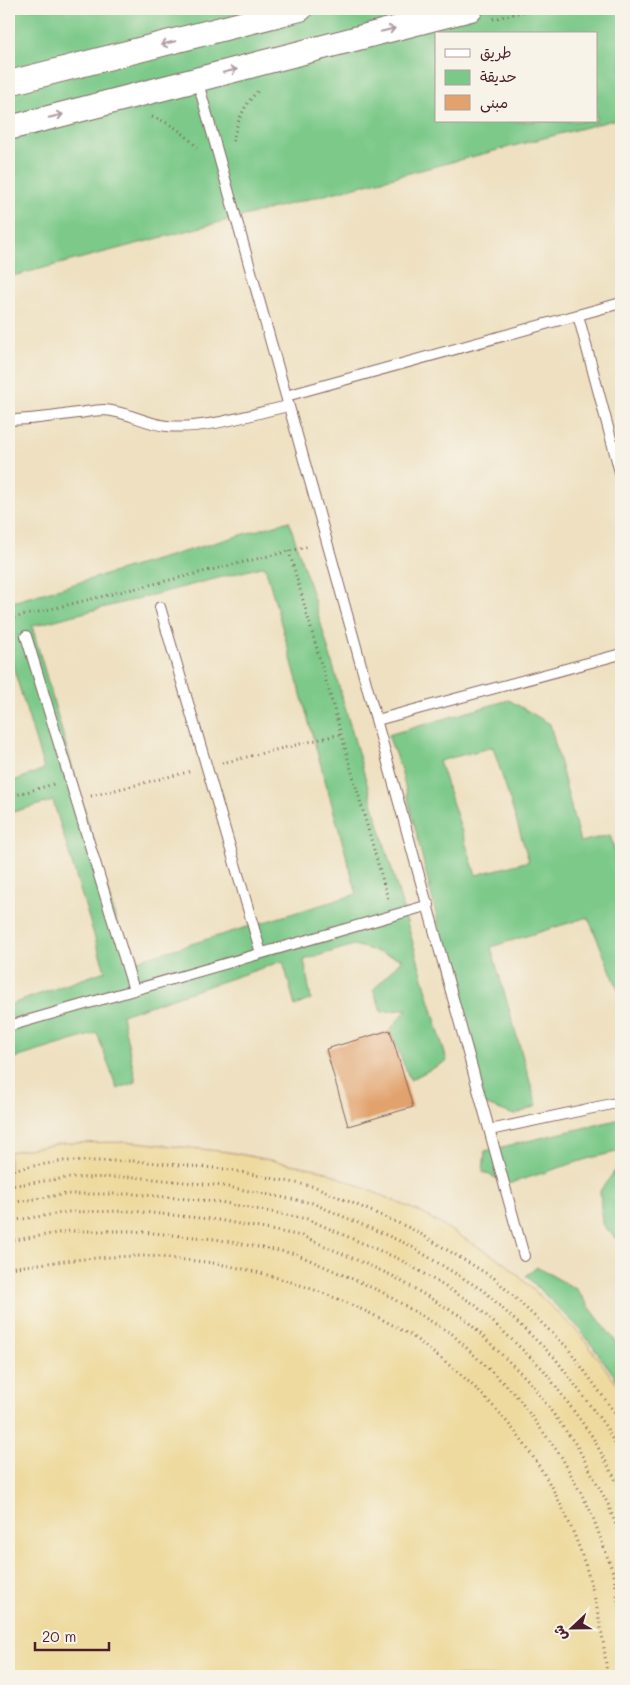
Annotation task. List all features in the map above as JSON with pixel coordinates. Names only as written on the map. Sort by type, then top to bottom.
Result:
[{"type":"street","points":[[9,83],[300,9]]},
{"type":"street","points":[[9,128],[471,9]]},
{"type":"lane","points":[[197,79],[429,905],[524,1256]]},
{"type":"lane","points":[[9,420],[102,410],[122,412],[165,426],[200,426],[621,303]]},
{"type":"lane","points":[[578,315],[621,476]]},
{"type":"lane","points":[[160,607],[261,953]]},
{"type":"lane","points":[[26,636],[134,990]]},
{"type":"lane","points":[[377,720],[621,654]]},
{"type":"lane","points":[[9,1026],[429,905]]},
{"type":"lane","points":[[490,1130],[621,1102]]},
{"type":"path","points":[[9,619],[326,542]]},
{"type":"path","points":[[289,551],[392,915]]},
{"type":"path","points":[[9,797],[69,779]]},
{"type":"path","points":[[9,1170],[64,1161],[135,1161],[225,1169],[316,1187],[414,1230],[494,1278],[567,1347],[621,1422]]},
{"type":"path","points":[[9,1186],[66,1178],[115,1177],[134,1177],[223,1186],[312,1203],[407,1244],[484,1291],[555,1358],[606,1427],[621,1456]]},
{"type":"path","points":[[9,1203],[67,1194],[134,1194],[220,1202],[307,1219],[399,1259],[474,1304],[543,1369],[592,1436],[621,1490]]},
{"type":"path","points":[[9,1221],[69,1212],[133,1211],[218,1220],[302,1236],[391,1275],[464,1318],[530,1381],[577,1446],[608,1504],[621,1539]]},
{"type":"path","points":[[9,1241],[70,1231],[132,1231],[215,1239],[296,1254],[382,1292],[452,1334],[515,1394],[561,1456],[591,1512],[614,1575],[621,1618]]},
{"type":"path","points":[[9,1268],[79,1259],[147,1256],[218,1263],[286,1280],[348,1302],[406,1333],[459,1372],[506,1419],[544,1473],[574,1532],[595,1594],[607,1676]]},
{"type":"green space","points":[[9,9],[621,9],[621,118],[9,277]]},
{"type":"green space","points":[[289,521],[312,593],[447,1061],[410,1080],[390,1030],[407,1009],[382,1012],[373,990],[402,959],[354,945],[304,960],[311,999],[295,1006],[283,961],[122,1015],[136,1082],[117,1089],[97,1033],[9,1060],[9,1005],[105,971],[53,801],[9,813],[9,783],[44,769],[9,653],[9,603]],"holes":[[[265,566],[357,894],[128,963],[32,626]]]},
{"type":"green space","points":[[509,700],[550,724],[580,842],[610,835],[621,870],[621,996],[588,917],[491,947],[537,1106],[514,1115],[482,1103],[401,770],[388,735]],"holes":[[[493,747],[529,861],[476,875],[439,761]]]},
{"type":"green space","points":[[621,1119],[621,1151],[590,1158],[508,1184],[483,1172],[485,1151]]},
{"type":"green space","points":[[621,1167],[621,1244],[602,1224],[600,1191],[617,1168]]},
{"type":"green space","points":[[537,1267],[576,1289],[621,1349],[621,1385],[580,1329],[526,1276]]},
{"type":"sand","points":[[136,1142],[228,1152],[322,1170],[422,1213],[505,1263],[581,1335],[621,1390],[621,1676],[9,1676],[9,1152],[63,1143]]},
{"type":"building","points":[[390,1030],[413,1107],[348,1126],[326,1049]]}]
